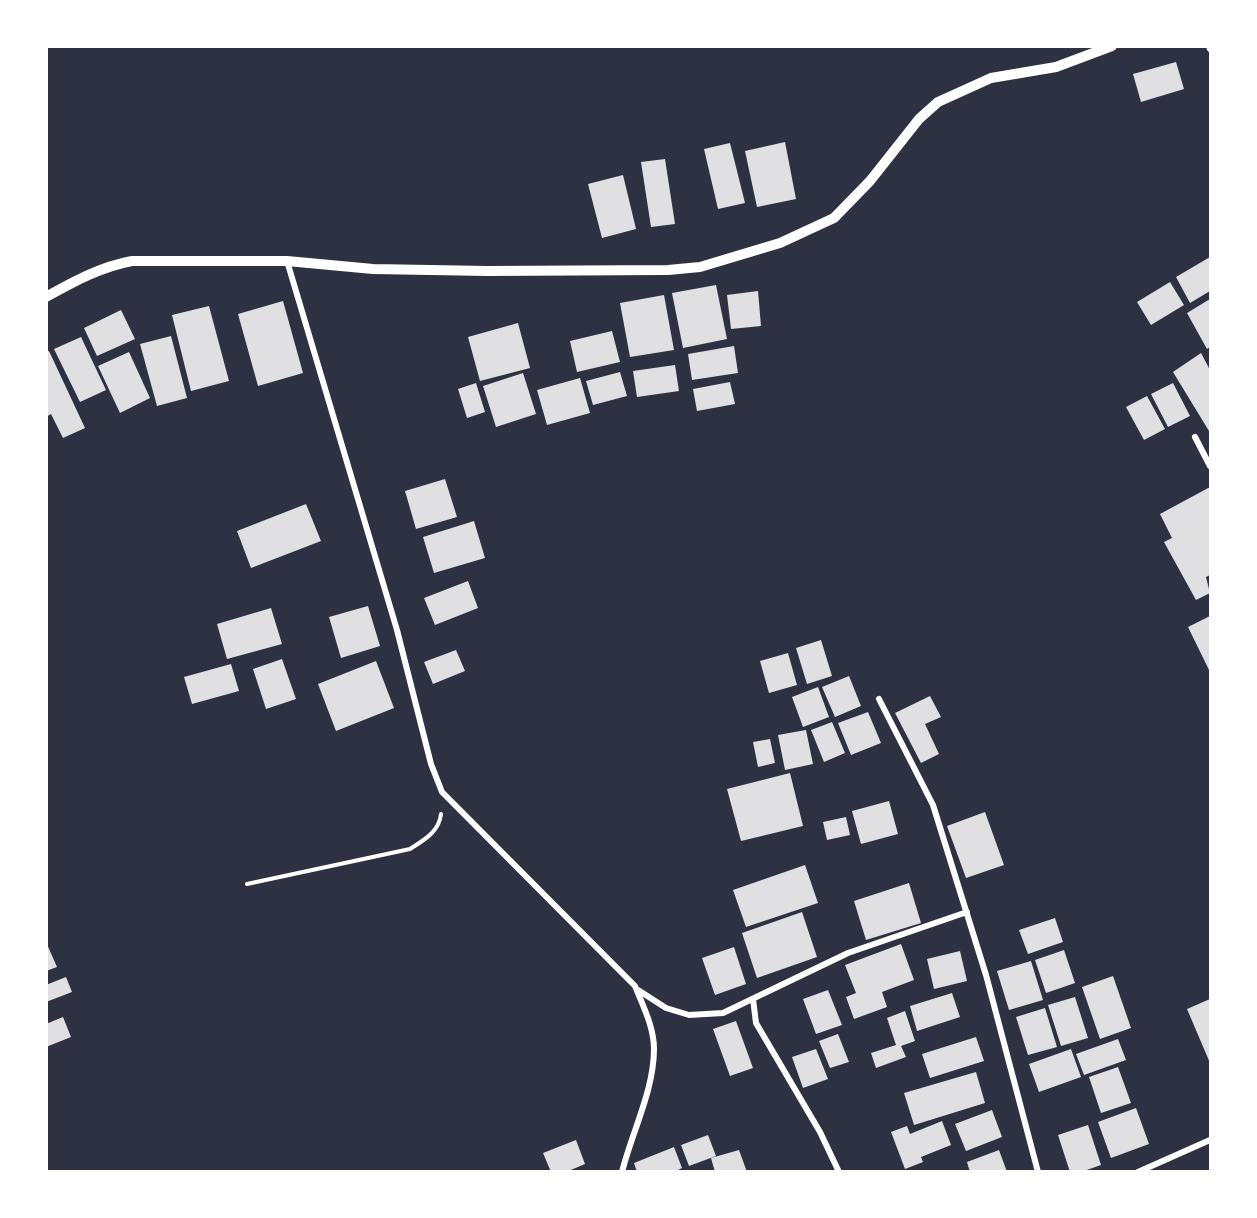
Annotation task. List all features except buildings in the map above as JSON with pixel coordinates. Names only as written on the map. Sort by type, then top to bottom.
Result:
[{"type":"street","points":[[46,297],[87,274],[110,265],[132,261],[287,261],[373,269],[487,271],[668,270],[723,262],[794,238],[834,218],[878,172],[919,119],[938,102],[977,83],[1056,67],[1112,46]]},
{"type":"street","points":[[287,261],[397,630],[431,764],[442,792],[646,998],[666,1008],[689,1015],[723,1013],[848,953],[967,912]]},
{"type":"street","points":[[1195,437],[1210,466]]},
{"type":"street","points":[[879,699],[933,805],[967,912],[1038,1172]]},
{"type":"street","points":[[622,1172],[652,1072],[654,1048],[650,1025],[635,987]]},
{"type":"street","points":[[753,999],[756,1023],[820,1132],[839,1172]]},
{"type":"street","points":[[1138,1172],[1210,1140]]},
{"type":"path","points":[[247,884],[410,849],[428,837],[440,823],[442,792]]}]
